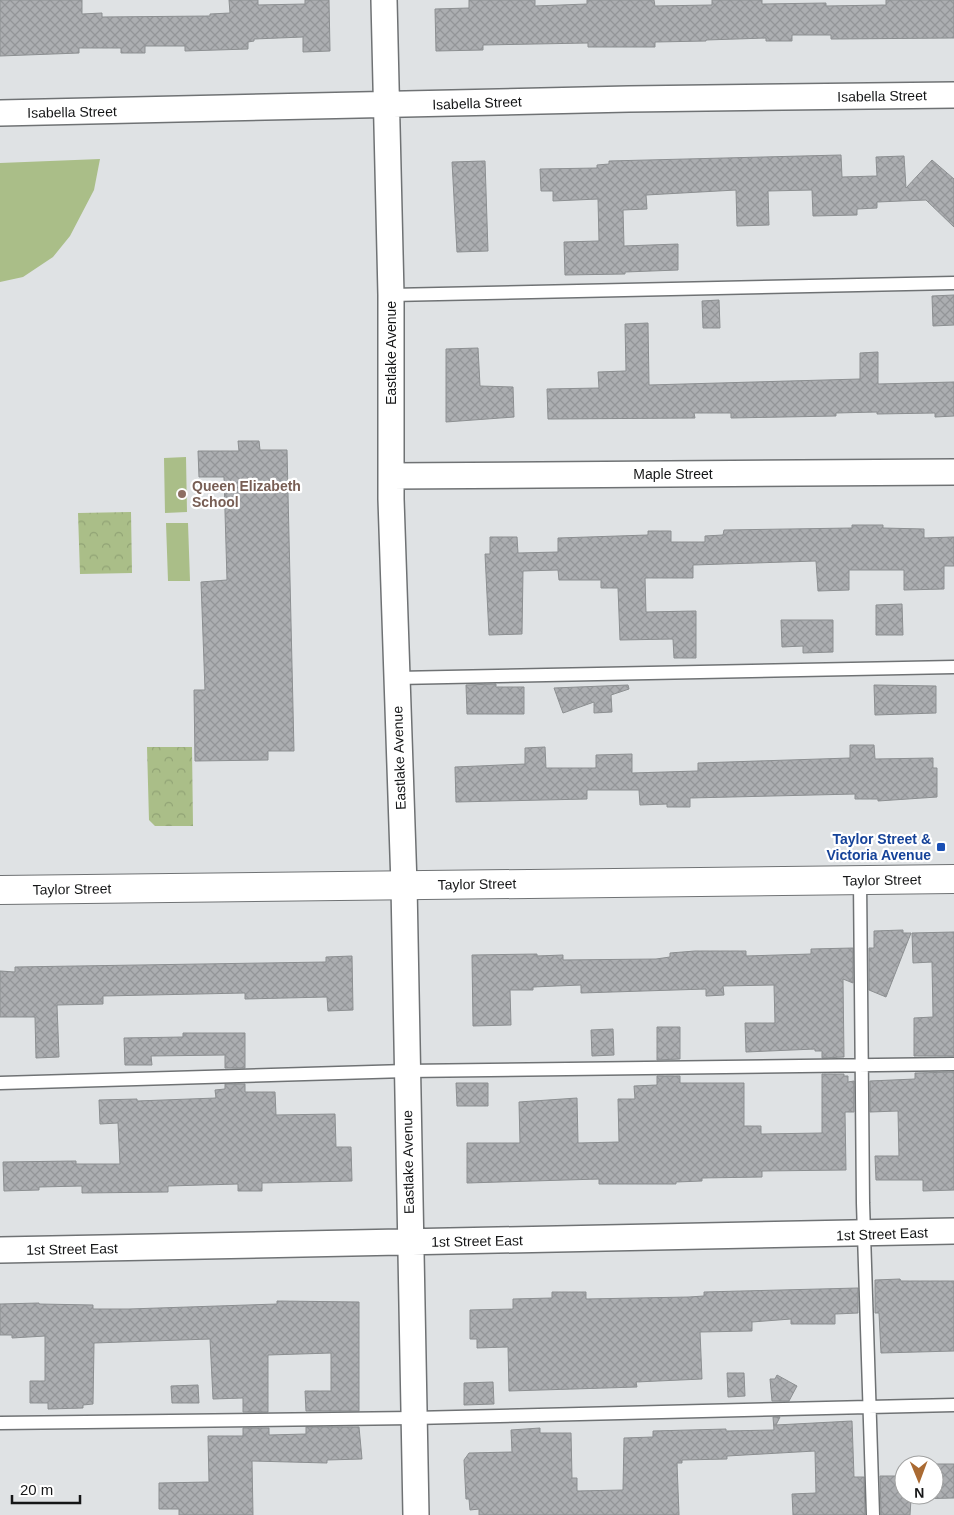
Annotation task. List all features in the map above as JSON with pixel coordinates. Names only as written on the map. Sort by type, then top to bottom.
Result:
[{"type":"main road","name":"Taylor Street","points":[[0,890],[954,879]]},
{"type":"street","name":"Eastlake Avenue","points":[[384,0],[391,295],[391,476],[404,885],[406,1072],[416,1515]]},
{"type":"street","name":"Isabella Street","points":[[0,113],[629,99],[954,95]]},
{"type":"street","name":"Maple Street","points":[[391,476],[954,472]]},
{"type":"street","name":"1st Street East","points":[[0,1250],[954,1232]]},
{"type":"lane","points":[[391,295],[954,283]]},
{"type":"lane","points":[[397,678],[954,667]]},
{"type":"lane","points":[[860,880],[865,1235],[873,1515]]},
{"type":"lane","points":[[0,1083],[406,1072],[863,1067],[954,1064]]},
{"type":"lane","points":[[0,1423],[413,1418],[954,1405]]},
{"type":"green space","points":[[100,159],[94,190],[70,236],[53,257],[23,277],[0,282],[0,163]]},
{"type":"green space","points":[[186,457],[187,512],[165,513],[164,458]]},
{"type":"green space","points":[[131,512],[132,573],[80,574],[78,513]]},
{"type":"green space","points":[[166,523],[188,523],[190,581],[168,581]]},
{"type":"green space","points":[[147,747],[192,747],[193,826],[155,826],[149,820]]},
{"type":"building","points":[[0,0],[82,0],[82,14],[102,13],[102,17],[210,16],[210,14],[230,13],[229,0],[258,0],[258,5],[305,4],[305,0],[329,0],[330,51],[303,52],[303,37],[254,39],[254,41],[248,42],[248,49],[185,51],[185,46],[145,46],[145,53],[121,53],[121,48],[79,48],[79,53],[0,56]]},
{"type":"building","points":[[469,0],[535,0],[535,6],[587,4],[587,0],[654,0],[655,6],[712,5],[712,0],[762,0],[762,4],[826,3],[826,6],[886,5],[886,0],[954,0],[954,38],[831,39],[831,35],[792,35],[792,41],[766,41],[766,38],[655,42],[655,47],[588,47],[588,43],[483,45],[483,50],[436,51],[435,9],[469,8]]},
{"type":"building","points":[[841,155],[842,177],[877,176],[876,157],[904,156],[906,188],[932,160],[954,179],[954,227],[926,200],[877,202],[877,208],[857,209],[857,215],[813,216],[812,190],[768,191],[769,225],[737,226],[736,190],[646,195],[647,209],[623,210],[624,246],[678,244],[678,270],[625,272],[625,274],[565,275],[564,242],[599,241],[598,199],[553,201],[553,191],[541,191],[540,169],[597,168],[597,165],[609,164],[609,161]]},
{"type":"building","points":[[485,161],[488,251],[457,252],[452,162]]},
{"type":"building","points":[[954,295],[954,325],[933,326],[932,296]]},
{"type":"building","points":[[719,300],[720,328],[703,328],[702,301]]},
{"type":"building","points":[[648,323],[649,385],[860,379],[860,353],[878,352],[878,384],[954,382],[954,416],[935,417],[935,413],[877,414],[877,412],[836,413],[836,416],[731,418],[731,413],[694,413],[695,418],[548,419],[547,389],[599,388],[598,372],[626,371],[625,324]]},
{"type":"building","points":[[478,348],[480,386],[513,387],[514,417],[446,422],[446,349]]},
{"type":"building","points":[[238,441],[259,441],[260,450],[287,450],[294,751],[268,751],[268,760],[195,761],[194,690],[205,690],[201,582],[227,580],[224,477],[199,477],[198,451],[239,451]]},
{"type":"building","points":[[852,525],[883,525],[883,528],[924,529],[924,538],[954,537],[954,566],[944,566],[944,589],[904,590],[904,570],[849,570],[849,590],[818,591],[816,561],[693,565],[693,578],[645,578],[646,612],[696,611],[696,658],[674,658],[673,639],[620,640],[618,588],[601,588],[601,580],[559,580],[558,570],[523,571],[522,634],[489,635],[485,554],[490,554],[490,537],[517,537],[518,553],[558,552],[558,538],[648,535],[648,531],[671,531],[671,542],[705,542],[705,536],[723,535],[724,530],[852,528]]},
{"type":"building","points":[[902,604],[903,635],[876,635],[876,605]]},
{"type":"building","points":[[781,620],[833,620],[833,652],[803,653],[803,646],[782,647]]},
{"type":"building","points":[[496,684],[496,687],[524,687],[524,714],[467,714],[466,685]]},
{"type":"building","points":[[628,685],[629,689],[611,695],[612,712],[594,713],[594,702],[563,713],[554,688]]},
{"type":"building","points":[[874,685],[936,686],[936,713],[875,715]]},
{"type":"building","points":[[850,745],[874,745],[875,759],[933,758],[933,768],[937,768],[937,797],[878,801],[878,799],[855,799],[855,794],[690,798],[690,807],[667,807],[667,804],[640,805],[639,790],[587,790],[587,799],[456,802],[455,767],[525,764],[525,748],[545,747],[546,768],[596,768],[596,755],[632,754],[632,773],[698,771],[698,763],[850,758]]},
{"type":"building","points":[[903,930],[903,933],[911,933],[886,997],[869,990],[869,948],[874,948],[874,931]]},
{"type":"building","points":[[954,932],[954,1056],[914,1056],[914,1018],[933,1017],[932,962],[913,963],[912,933]]},
{"type":"building","points":[[853,948],[853,983],[843,979],[844,1057],[822,1058],[822,1051],[815,1051],[815,1049],[746,1052],[745,1023],[775,1023],[774,985],[723,986],[724,995],[706,996],[706,989],[581,993],[581,985],[533,987],[533,990],[510,990],[511,1025],[473,1026],[472,955],[563,955],[563,960],[656,959],[670,957],[670,953],[695,951],[746,951],[746,956],[811,954],[811,949]]},
{"type":"building","points":[[352,956],[353,1010],[328,1011],[327,997],[245,999],[245,993],[103,996],[103,1004],[57,1005],[59,1057],[36,1058],[35,1017],[0,1017],[0,971],[15,972],[15,967],[326,962],[326,957]]},
{"type":"building","points":[[657,1027],[680,1027],[680,1059],[657,1060]]},
{"type":"building","points":[[613,1029],[614,1055],[592,1056],[591,1030]]},
{"type":"building","points":[[183,1033],[245,1033],[245,1068],[225,1068],[225,1055],[151,1056],[152,1065],[125,1065],[124,1038],[183,1037]]},
{"type":"building","points":[[954,1072],[954,1190],[923,1191],[923,1180],[876,1180],[875,1156],[899,1156],[898,1111],[870,1112],[870,1081],[915,1079],[915,1073]]},
{"type":"building","points":[[822,1074],[844,1074],[844,1076],[848,1076],[848,1082],[854,1081],[854,1112],[845,1112],[846,1170],[762,1171],[762,1177],[702,1178],[702,1181],[676,1182],[676,1184],[599,1184],[599,1179],[467,1183],[467,1143],[520,1143],[519,1102],[577,1098],[578,1143],[619,1142],[618,1099],[635,1099],[634,1086],[657,1085],[657,1076],[680,1076],[680,1083],[744,1083],[744,1126],[761,1126],[761,1134],[822,1133]]},
{"type":"building","points":[[456,1083],[488,1083],[488,1106],[457,1106]]},
{"type":"building","points":[[225,1084],[245,1084],[245,1092],[275,1092],[276,1115],[335,1114],[336,1147],[351,1147],[352,1181],[262,1183],[262,1191],[238,1191],[238,1184],[168,1186],[168,1192],[82,1193],[82,1186],[39,1187],[39,1190],[4,1191],[3,1162],[76,1161],[76,1164],[120,1164],[118,1123],[100,1124],[99,1100],[137,1099],[137,1101],[216,1098],[215,1090],[225,1089]]},
{"type":"building","points":[[900,1279],[901,1281],[954,1281],[954,1351],[881,1353],[879,1313],[875,1313],[875,1280]]},
{"type":"building","points":[[858,1288],[858,1313],[835,1314],[835,1324],[791,1324],[791,1319],[752,1322],[752,1331],[700,1332],[702,1379],[636,1382],[637,1387],[509,1391],[508,1347],[477,1348],[477,1339],[470,1339],[470,1310],[513,1309],[513,1299],[552,1298],[552,1292],[586,1292],[586,1299],[689,1297],[704,1296],[704,1292]]},
{"type":"building","points":[[277,1301],[359,1302],[359,1411],[306,1411],[305,1391],[331,1391],[331,1353],[268,1355],[268,1412],[243,1412],[243,1398],[213,1399],[210,1339],[94,1343],[93,1404],[83,1405],[83,1408],[48,1409],[48,1403],[30,1403],[30,1381],[45,1381],[45,1336],[12,1338],[12,1335],[0,1335],[0,1304],[93,1305],[93,1309],[129,1309],[277,1304]]},
{"type":"building","points":[[727,1373],[744,1373],[745,1396],[728,1397]]},
{"type":"building","points":[[777,1375],[797,1386],[789,1401],[772,1401],[770,1379],[775,1379]]},
{"type":"building","points":[[493,1382],[494,1404],[464,1405],[464,1383]]},
{"type":"building","points":[[198,1385],[199,1403],[172,1403],[171,1386]]},
{"type":"building","points":[[773,1417],[780,1417],[776,1425],[852,1421],[854,1477],[864,1477],[865,1515],[793,1515],[792,1494],[816,1493],[815,1451],[727,1456],[727,1459],[682,1460],[682,1463],[677,1463],[679,1515],[479,1515],[479,1509],[470,1510],[469,1499],[466,1499],[464,1460],[469,1453],[512,1452],[511,1430],[540,1428],[540,1433],[571,1433],[572,1478],[577,1478],[577,1491],[623,1490],[624,1438],[653,1437],[653,1431],[774,1430]]},
{"type":"building","points":[[306,1427],[359,1427],[362,1459],[327,1460],[327,1463],[252,1461],[253,1515],[179,1515],[179,1509],[159,1509],[159,1483],[209,1482],[208,1436],[243,1436],[243,1428],[269,1428],[269,1435],[306,1434]]},
{"type":"building","points":[[944,1464],[954,1464],[954,1498],[944,1498]]},
{"type":"building","points":[[880,1476],[894,1476],[894,1505],[911,1505],[910,1515],[881,1515]]},
{"type":"place","name":"Queen Elizabeth School","points":[[182,494]]},
{"type":"place","name":"Taylor Street & Victoria Avenue","points":[[941,847]]}]
